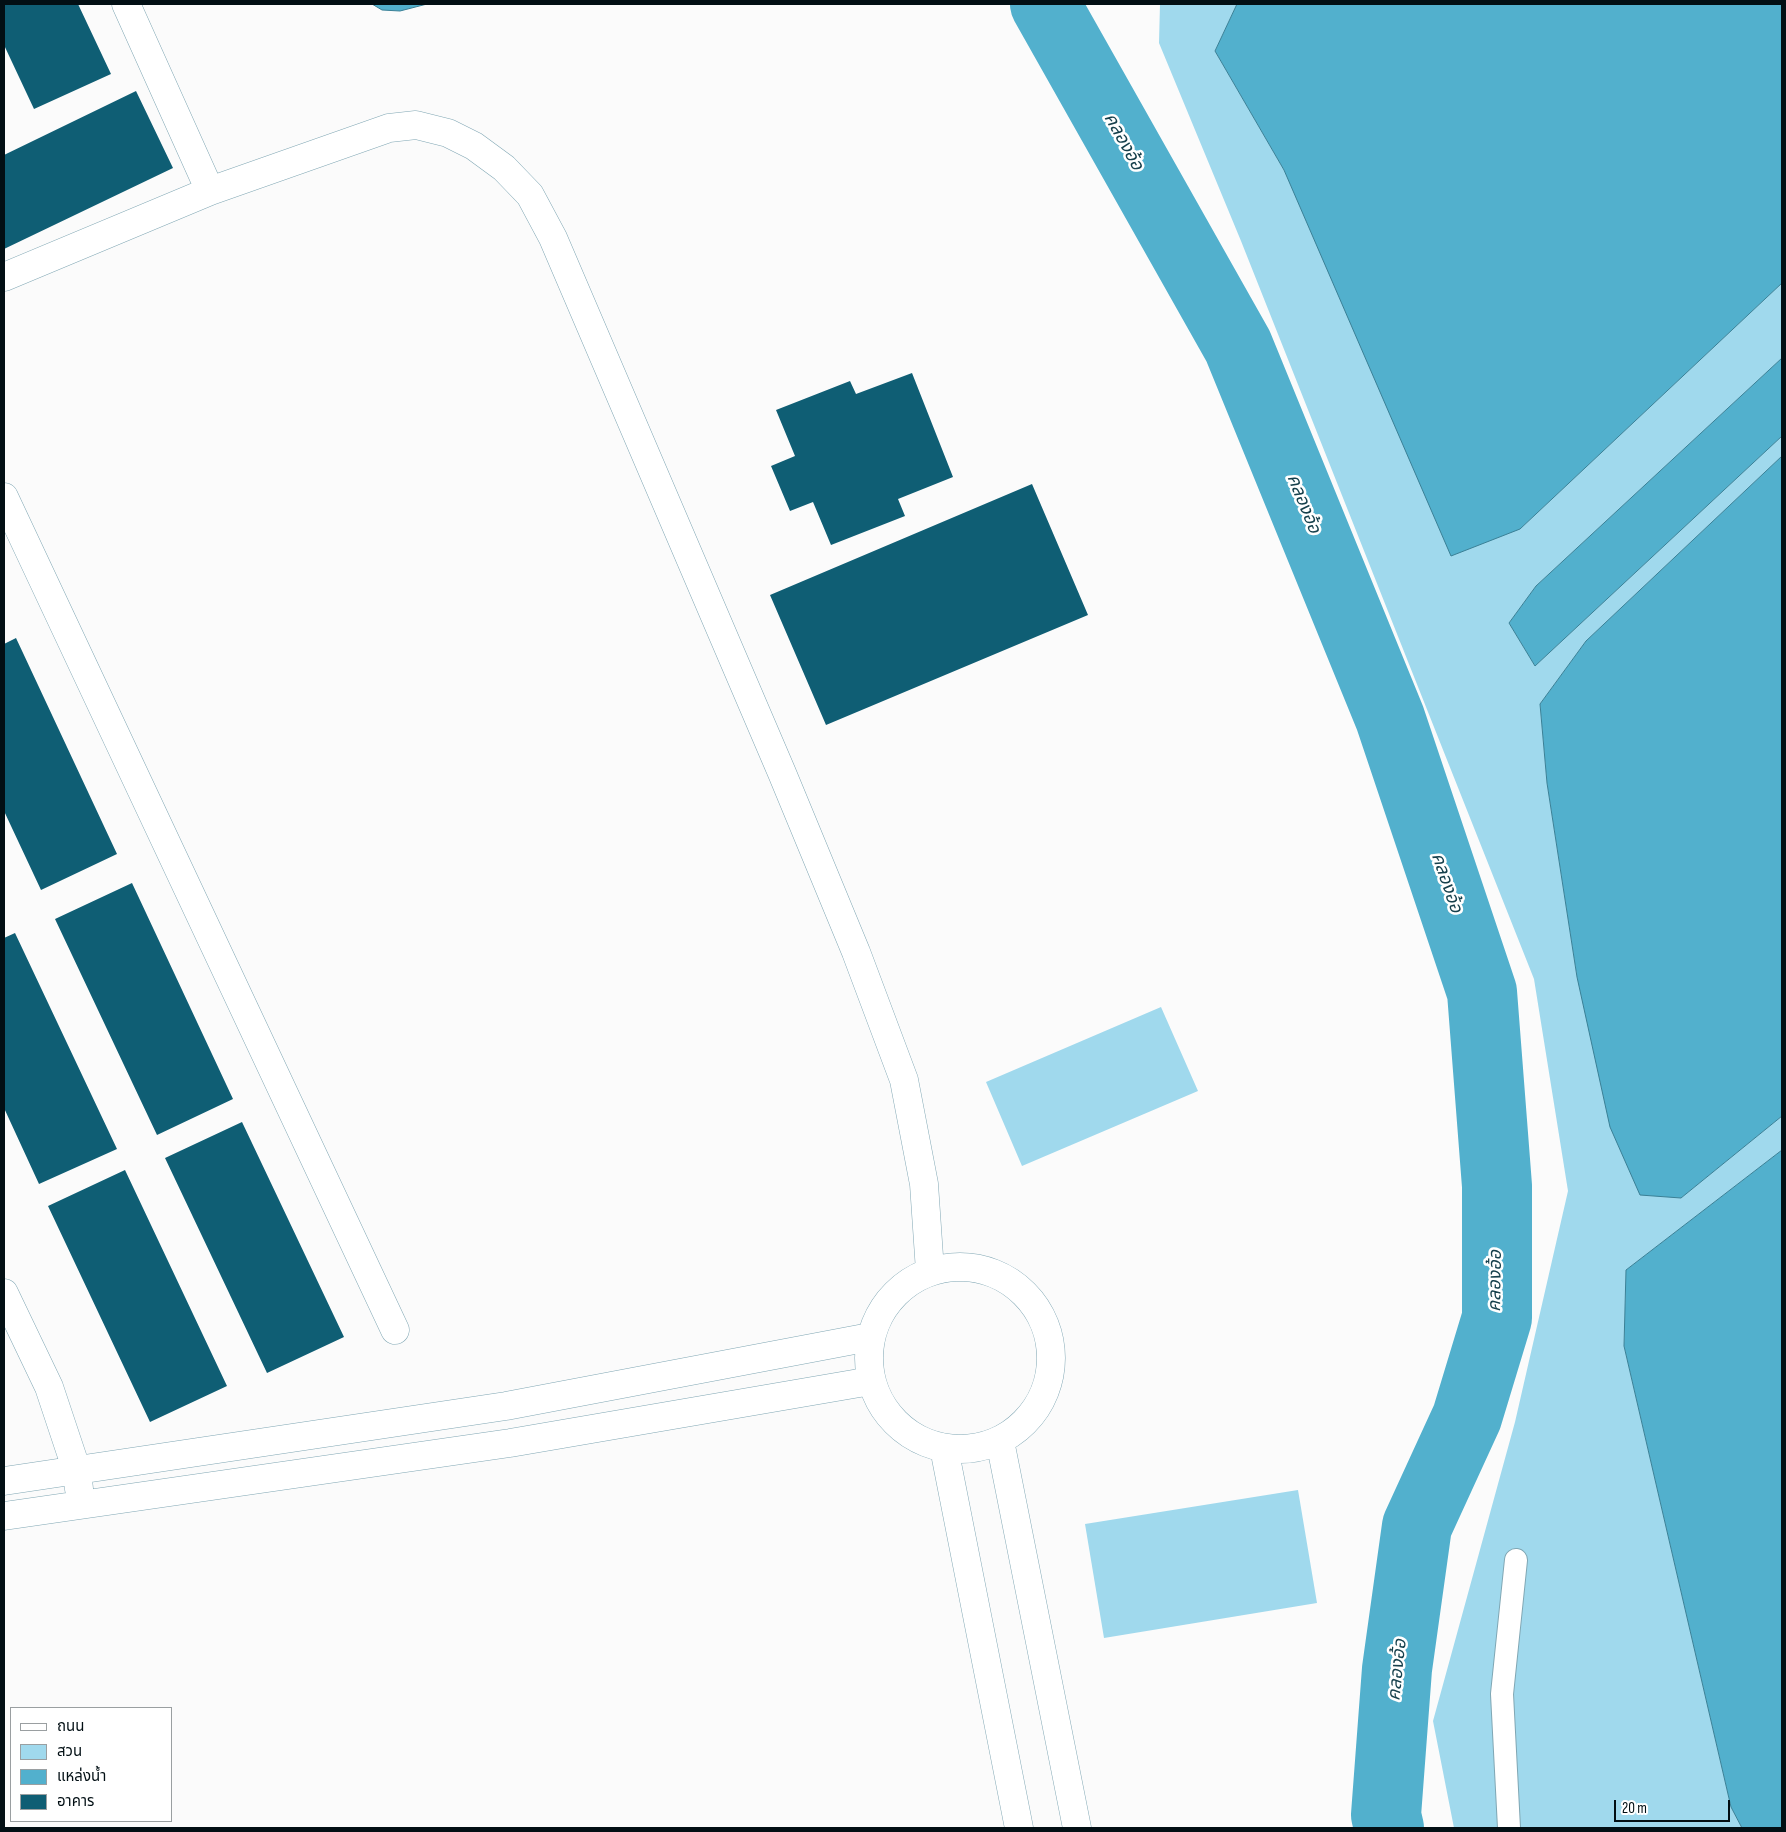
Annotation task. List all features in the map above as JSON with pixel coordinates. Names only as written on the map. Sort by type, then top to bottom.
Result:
[{"type":"street","points":[[126,4],[210,191]]},
{"type":"street","points":[[4,277],[210,191],[389,128],[416,125],[448,133],[474,146],[504,168],[530,195],[553,238],[782,773],[856,952],[904,1080],[924,1184],[930,1271]]},
{"type":"street","points":[[4,497],[395,1330]]},
{"type":"street","points":[[965,1267],[998,1274],[1026,1295],[1045,1323],[1052,1357],[1046,1391],[1028,1420],[1000,1440],[973,1448],[944,1448],[919,1440],[898,1425],[882,1404],[871,1381],[868,1366],[870,1337],[883,1308],[904,1285],[930,1271],[965,1267]]},
{"type":"street","points":[[4,1292],[49,1387],[77,1471],[81,1506]]},
{"type":"street","points":[[4,1481],[506,1406],[870,1337]]},
{"type":"street","points":[[4,1516],[510,1443],[871,1381]]},
{"type":"street","points":[[506,1406],[510,1443]]},
{"type":"street","points":[[1000,1440],[1077,1828]]},
{"type":"street","points":[[944,1448],[1019,1828]]},
{"type":"lane","points":[[1509,1828],[1502,1694],[1516,1560]]},
{"type":"green space","points":[[1160,4],[1237,4],[1215,51],[1284,170],[1520,529],[1782,283],[1782,358],[1536,586],[1509,623],[1535,666],[1782,436],[1782,456],[1586,641],[1540,704],[1547,783],[1577,977],[1681,1198],[1782,1116],[1782,1150],[1626,1270],[1624,1346],[1731,1807],[1742,1828],[1454,1828],[1433,1721],[1515,1422],[1568,1191],[1534,979],[1241,241],[1159,43]]},
{"type":"green space","points":[[1161,1007],[1198,1091],[1022,1166],[986,1082]]},
{"type":"green space","points":[[1298,1490],[1317,1603],[1104,1638],[1085,1524]]},
{"type":"water","points":[[372,4],[427,4],[400,11],[382,10]]},
{"type":"water","points":[[1237,4],[1782,4],[1782,283],[1520,529],[1451,556],[1284,170],[1215,51]]},
{"type":"water","points":[[1782,358],[1782,436],[1535,666],[1509,623],[1536,586]]},
{"type":"water","points":[[1782,456],[1782,1116],[1681,1198],[1640,1195],[1610,1127],[1577,977],[1547,783],[1540,704],[1586,641]]},
{"type":"water","points":[[1782,1150],[1782,1828],[1742,1828],[1731,1807],[1624,1346],[1626,1270]]},
{"type":"building","points":[[4,4],[78,4],[111,74],[34,109],[4,45]]},
{"type":"building","points":[[136,91],[173,168],[4,249],[4,155]]},
{"type":"building","points":[[912,373],[953,477],[898,499],[905,516],[831,545],[813,502],[790,511],[771,466],[795,456],[776,410],[850,381],[856,394]]},
{"type":"building","points":[[1032,484],[1088,615],[826,725],[770,595]]},
{"type":"building","points":[[16,638],[117,854],[41,890],[4,811],[4,644]]},
{"type":"building","points":[[132,883],[233,1099],[157,1135],[55,919]]},
{"type":"building","points":[[15,933],[117,1149],[39,1184],[4,1108],[4,938]]},
{"type":"building","points":[[242,1122],[344,1337],[267,1373],[165,1158]]},
{"type":"building","points":[[125,1170],[227,1386],[150,1422],[48,1206]]},
{"type":"waterway","name":"คลองอ้อ","points":[[1045,4],[1238,346],[1390,718],[1482,992],[1497,1186],[1497,1318],[1467,1417],[1417,1526],[1397,1669],[1386,1815],[1389,1828]]}]
